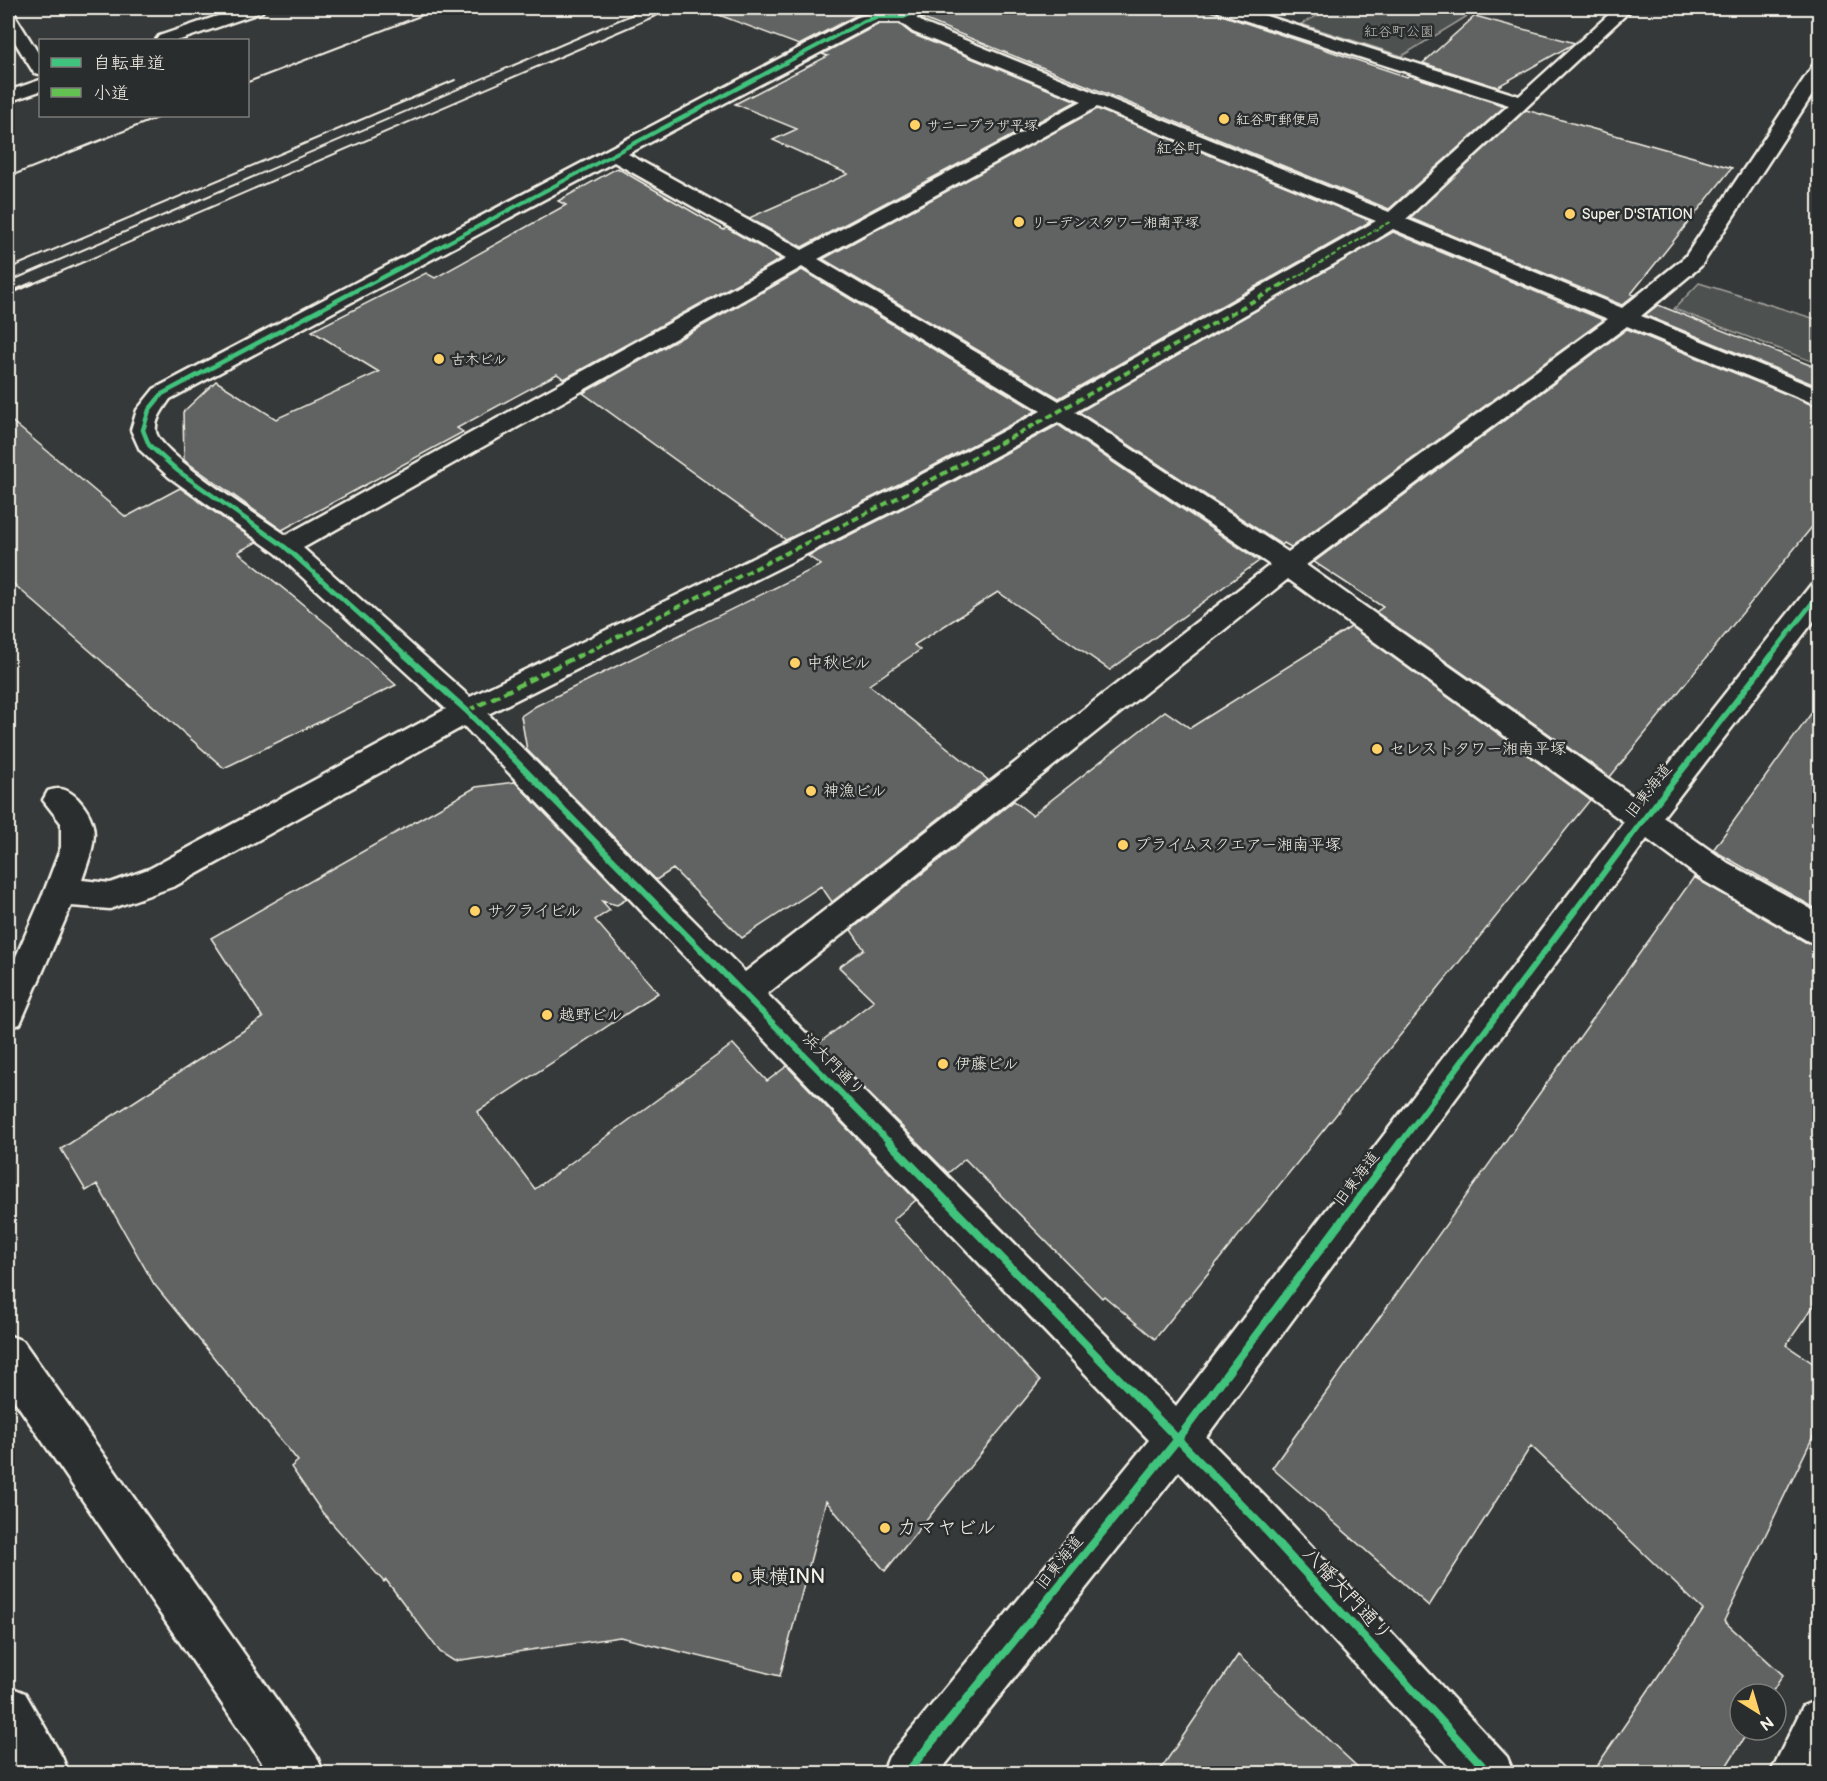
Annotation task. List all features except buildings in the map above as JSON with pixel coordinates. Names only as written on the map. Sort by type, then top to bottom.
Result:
[{"type":"street","points":[[168,39],[256,8]]},
{"type":"street","points":[[923,8],[904,17],[919,28],[1626,317],[1820,399]]},
{"type":"street","points":[[1225,8],[1520,102]]},
{"type":"street","points":[[61,892],[110,896],[163,877],[467,711],[849,522],[1058,411],[1367,237],[1406,210],[1520,102],[1625,8]]},
{"type":"street","points":[[1275,24],[1299,12]]},
{"type":"street","name":"浜大門通り","points":[[904,17],[877,17],[864,21],[162,394],[149,410],[143,430],[149,445],[178,471],[285,547],[467,711],[1178,1439]]},
{"type":"street","points":[[8,18],[39,67]]},
{"type":"street","points":[[742,993],[1288,565],[1626,317],[1693,261],[1820,68]]},
{"type":"street","points":[[8,97],[39,85]]},
{"type":"street","points":[[285,547],[802,259],[1097,100]]},
{"type":"street","points":[[612,153],[802,259],[1058,411],[1288,565],[1716,872],[1820,931]]},
{"type":"street","name":"旧東海道","points":[[906,1773],[1178,1439],[1644,819],[1820,593]]},
{"type":"street","points":[[8,1013],[61,892],[77,847],[77,819],[59,800]]},
{"type":"street","points":[[8,1356],[300,1773]]},
{"type":"street","name":"八幡大門通り","points":[[1178,1439],[1262,1526],[1490,1773]]},
{"type":"street","points":[[8,1710],[45,1773]]},
{"type":"street","points":[[1794,1773],[1820,1723]]},
{"type":"green space","name":"紅谷町公園","points":[[1332,8],[1444,8],[1469,15],[1402,56],[1301,24]]},
{"type":"green space","points":[[1699,283],[1819,320],[1819,364],[1674,309]]},
{"type":"railway","points":[[249,82],[441,8]]},
{"type":"railway","points":[[8,282],[647,8]]},
{"type":"railway","points":[[30,285],[674,8]]},
{"type":"railway","points":[[8,269],[455,80]]},
{"type":"railway","points":[[8,177],[159,117]]},
{"type":"railway","points":[[8,294],[33,283]]},
{"type":"marked path","points":[[467,711],[911,491],[1045,419],[1367,237],[1391,221]]},
{"type":"cycle path","points":[[923,8],[904,17],[877,17],[864,21],[162,394],[149,410],[143,430],[149,445],[178,471],[285,547],[467,711],[1262,1526],[1490,1774]]},
{"type":"cycle path","points":[[906,1774],[1178,1439],[1644,819],[1820,593]]},
{"type":"place","name":"紅谷町郵便局","points":[[1224,119]]},
{"type":"place","name":"サニープラザ平塚","points":[[915,125]]},
{"type":"place","name":"Super D'STATION","points":[[1570,214]]},
{"type":"place","name":"リーデンスタワー湘南平塚","points":[[1019,222]]},
{"type":"place","name":"古木ビル","points":[[439,359]]},
{"type":"place","name":"中秋ビル","points":[[795,663]]},
{"type":"place","name":"セレストタワー湘南平塚","points":[[1377,749]]},
{"type":"place","name":"神漁ビル","points":[[811,791]]},
{"type":"place","name":"プライムスクエアー湘南平塚","points":[[1123,845]]},
{"type":"place","name":"サクライビル","points":[[475,911]]},
{"type":"place","name":"越野ビル","points":[[547,1015]]},
{"type":"place","name":"伊藤ビル","points":[[943,1064]]},
{"type":"place","name":"カマヤビル","points":[[885,1528]]},
{"type":"place","name":"東横INN","points":[[737,1577]]},
{"type":"district","name":"紅谷町","points":[[1179,148]]}]
